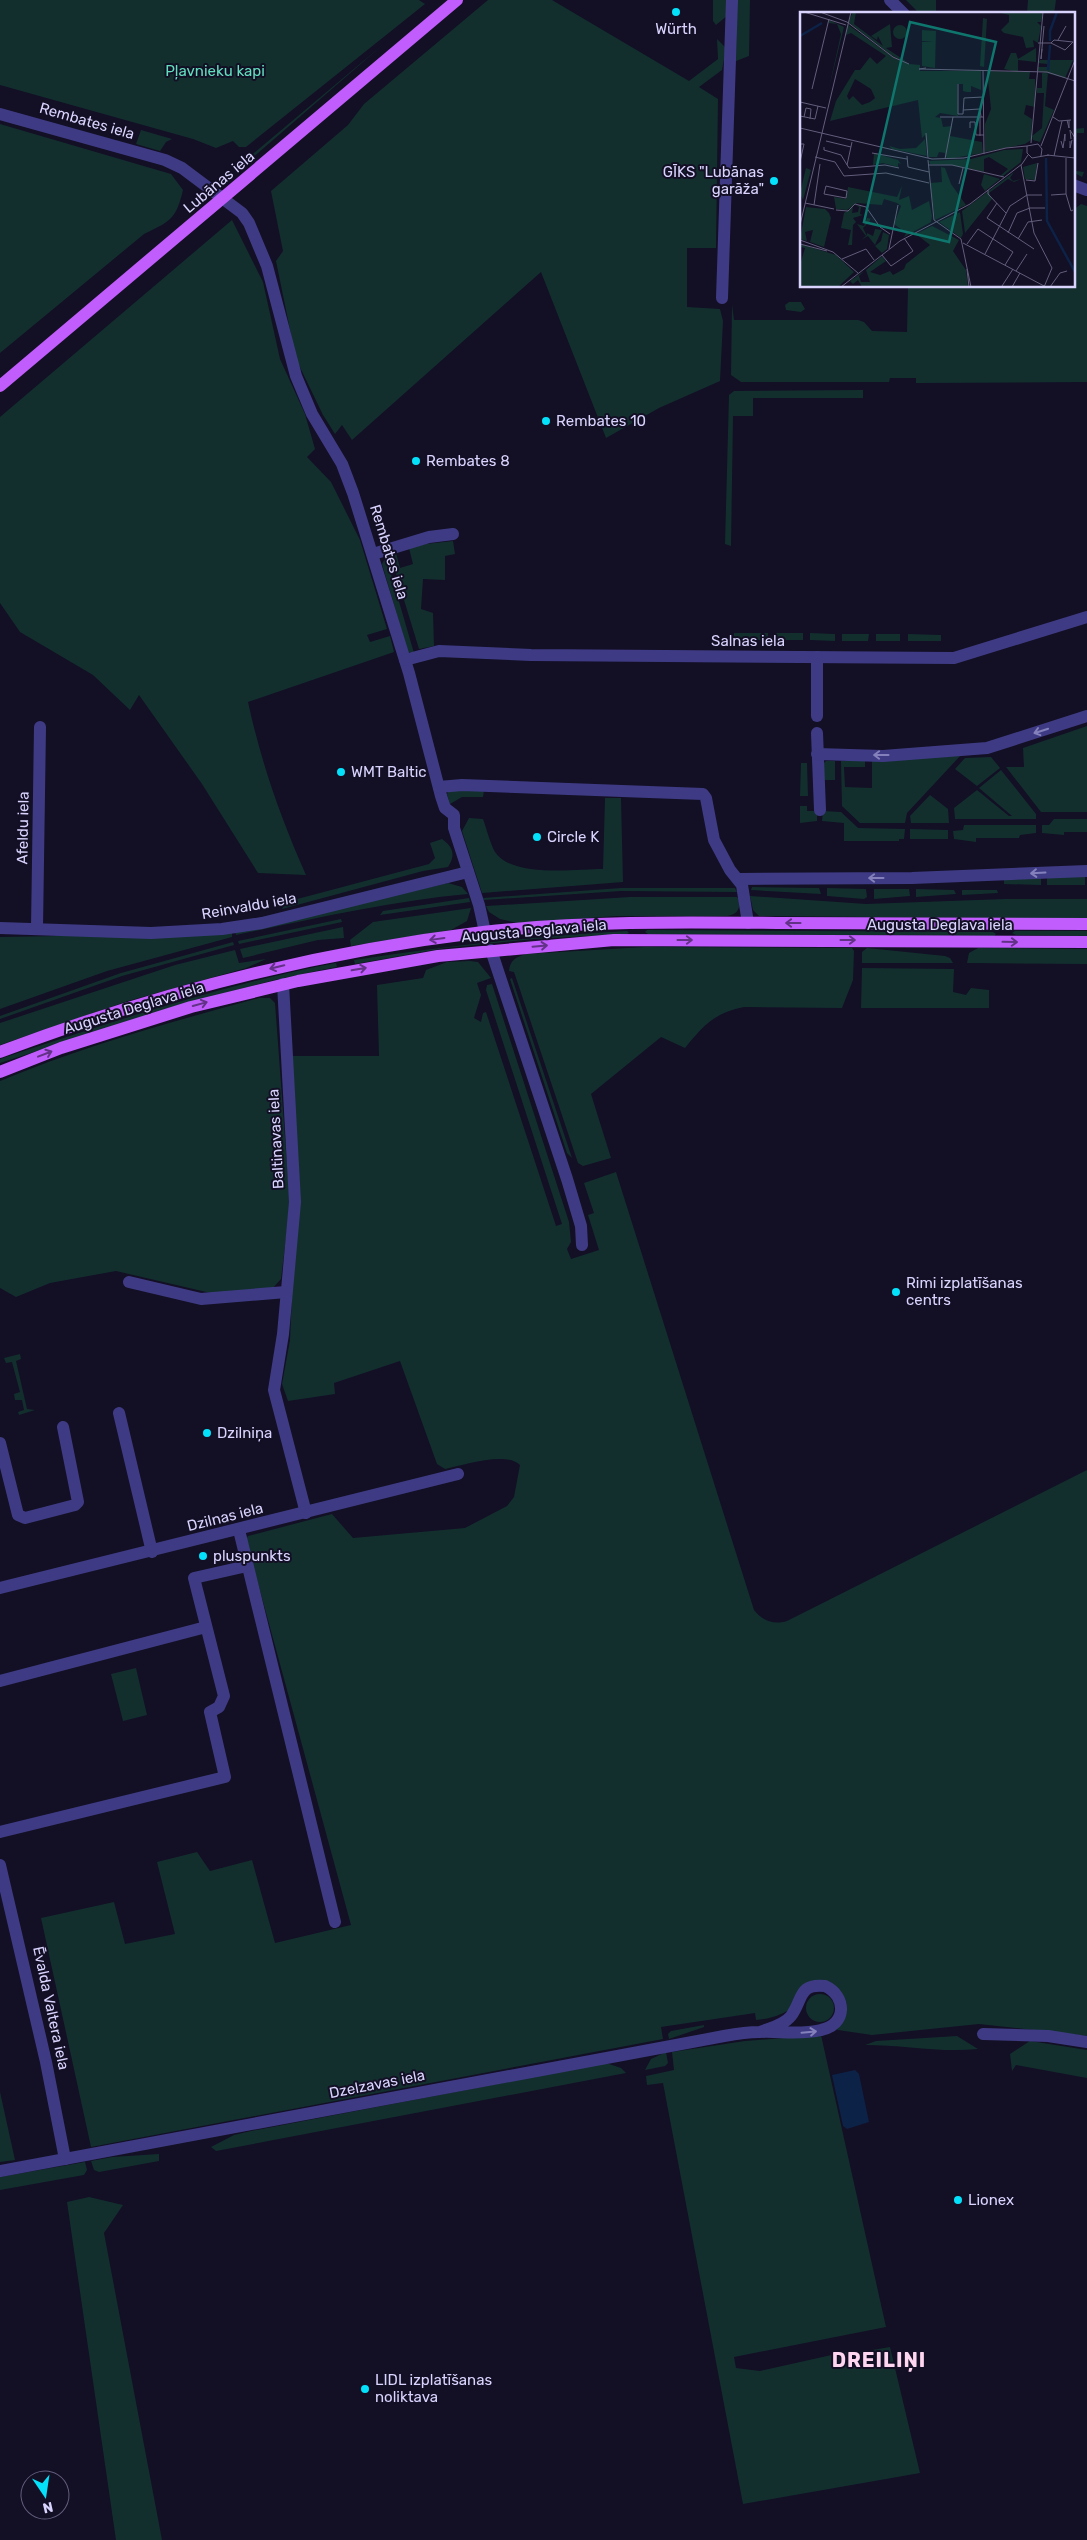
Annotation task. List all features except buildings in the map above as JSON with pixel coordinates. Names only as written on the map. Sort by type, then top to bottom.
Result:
[{"type":"main road","name":"Lubānas iela","points":[[0,386],[457,0]]},
{"type":"main road","name":"Augusta Deglava iela","points":[[0,1052],[138,1004],[224,980],[349,953],[485,932],[637,923],[1087,924]]},
{"type":"main road","points":[[637,923],[637,940]]},
{"type":"main road","name":"Augusta Deglava iela","points":[[0,1072],[60,1048],[132,1024],[283,984],[389,964],[491,950],[637,940],[1087,942]]},
{"type":"street","points":[[722,298],[732,0]]},
{"type":"street","points":[[890,0],[902,12]]},
{"type":"street","name":"Rembates iela","points":[[0,114],[165,160],[182,168],[242,213],[259,243],[296,376],[312,414],[342,464],[373,554],[439,787],[446,808],[454,815],[454,828],[485,932]]},
{"type":"street","points":[[1074,185],[1087,190]]},
{"type":"street","points":[[373,554],[428,537],[453,534]]},
{"type":"street","name":"Salnas iela","points":[[404,660],[439,651],[531,655],[954,658],[1087,618]]},
{"type":"street","points":[[817,657],[811,692],[817,716]]},
{"type":"street","points":[[817,754],[884,756],[987,748],[1087,716]]},
{"type":"street","name":"Afeldu iela","points":[[37,928],[40,727]]},
{"type":"street","points":[[817,733],[820,810]]},
{"type":"street","points":[[439,787],[462,785],[703,794],[706,798],[714,840],[730,870],[739,879],[744,894],[748,923]]},
{"type":"street","points":[[739,879],[912,878],[1087,871]]},
{"type":"street","name":"Reinvaldu iela","points":[[0,928],[151,933],[227,929],[262,923],[468,872]]},
{"type":"street","points":[[491,950],[582,1226],[582,1245]]},
{"type":"street","name":"Baltinavas iela","points":[[283,984],[295,1202],[283,1334],[274,1390],[306,1513]]},
{"type":"street","points":[[129,1282],[201,1298],[286,1292]]},
{"type":"street","points":[[119,1413],[152,1552]]},
{"type":"street","points":[[0,1443],[18,1515],[25,1518],[75,1505],[78,1502],[63,1427]]},
{"type":"street","name":"Dzilnas iela","points":[[0,1588],[152,1552],[458,1474]]},
{"type":"street","points":[[239,1530],[335,1922]]},
{"type":"street","points":[[0,1832],[225,1777],[210,1712],[219,1707],[224,1696],[194,1578],[247,1566]]},
{"type":"street","points":[[0,1680],[206,1627]]},
{"type":"street","name":"Ēvalda Valtera iela","points":[[0,1865],[42,2043],[65,2159]]},
{"type":"street","name":"Dzelzavas iela","points":[[0,2170],[634,2052],[760,2032],[784,2022],[791,2016],[804,1991],[810,1987],[825,1986],[832,1989],[841,2001],[840,2017],[829,2028],[781,2034],[760,2032]]},
{"type":"street","points":[[983,2034],[1048,2036],[1087,2042]]},
{"type":"green space","name":"Pļavnieku kapi","points":[[0,0],[419,0],[425,4],[246,147],[239,147],[233,141],[216,148],[193,139],[0,85]]},
{"type":"green space","points":[[488,0],[552,0],[689,81],[718,59],[717,39],[726,48],[722,70],[699,87],[718,99],[716,248],[687,248],[687,307],[720,309],[723,321],[720,381],[659,408],[606,438],[541,272],[352,440],[342,425],[335,434],[323,415],[296,359],[276,261],[283,251],[271,191],[348,125],[364,104]]},
{"type":"green space","points":[[713,0],[728,0],[728,15],[716,25],[713,21]]},
{"type":"green space","points":[[737,0],[750,0],[749,56],[736,61]]},
{"type":"green space","points":[[906,0],[936,0],[936,12],[918,12]]},
{"type":"green space","points":[[1028,0],[1056,0],[1054,12],[1027,12]]},
{"type":"green space","points":[[386,42],[250,160],[248,158]]},
{"type":"green space","points":[[0,124],[171,174],[183,190],[178,207],[171,218],[144,234],[0,353]]},
{"type":"green space","points":[[1084,128],[1084,133],[1077,133],[1076,171],[1084,172],[1082,177],[1074,173],[1074,129]]},
{"type":"green space","points":[[141,130],[172,139],[166,142],[160,151],[136,144]]},
{"type":"green space","points":[[1081,204],[1087,206],[1087,382],[916,383],[916,378],[890,378],[889,382],[741,382],[731,375],[732,304],[734,320],[858,320],[864,322],[872,331],[907,332],[908,288],[1074,288],[1074,209]]},
{"type":"green space","points":[[232,220],[263,282],[280,359],[305,414],[315,449],[307,457],[331,482],[360,540],[387,629],[367,635],[370,642],[390,636],[394,652],[248,702],[273,790],[288,833],[306,875],[258,873],[202,784],[139,695],[130,710],[93,675],[20,632],[0,603],[0,417]]},
{"type":"green space","points":[[789,302],[801,302],[805,309],[801,312],[786,310],[785,305]]},
{"type":"green space","points":[[863,390],[863,398],[753,398],[753,416],[733,416],[731,546],[725,544],[729,395],[734,391]]},
{"type":"green space","points":[[453,541],[455,554],[445,556],[445,580],[423,579],[421,609],[433,613],[434,646],[419,649],[390,554],[396,553],[400,568],[413,564],[409,548]]},
{"type":"green space","points":[[386,557],[414,653],[408,652],[382,564]]},
{"type":"green space","points":[[734,633],[768,633],[768,640],[734,640]]},
{"type":"green space","points":[[776,633],[803,633],[803,640],[776,640]]},
{"type":"green space","points":[[810,633],[835,634],[835,641],[810,640]]},
{"type":"green space","points":[[842,634],[869,634],[868,641],[842,641]]},
{"type":"green space","points":[[876,634],[900,634],[900,641],[876,641]]},
{"type":"green space","points":[[908,634],[941,635],[941,641],[908,641]]},
{"type":"green space","points":[[1087,726],[1087,812],[1041,812],[1006,767],[1024,767],[1023,748]]},
{"type":"green space","points":[[961,755],[907,813],[905,823],[860,823],[842,806],[841,761],[865,760],[865,767],[844,767],[845,787],[872,788],[872,760]]},
{"type":"green space","points":[[991,757],[1000,768],[977,786],[955,769],[965,758]]},
{"type":"green space","points":[[826,761],[835,761],[835,780],[823,780],[821,766]]},
{"type":"green space","points":[[801,763],[807,763],[808,796],[800,796]]},
{"type":"green space","points":[[1001,770],[1036,814],[1036,819],[955,819],[954,808],[977,790],[1009,816],[1012,816],[979,788]]},
{"type":"green space","points":[[450,789],[484,790],[483,797],[462,797],[450,804],[447,794]]},
{"type":"green space","points":[[930,795],[948,809],[949,823],[911,823],[910,816]]},
{"type":"green space","points":[[605,798],[621,798],[623,882],[482,893],[462,831],[469,818],[483,819],[495,852],[503,860],[515,866],[545,870],[603,869]]},
{"type":"green space","points":[[800,806],[807,806],[807,811],[817,811],[817,821],[800,823]]},
{"type":"green space","points":[[823,811],[841,812],[858,828],[905,829],[904,839],[899,839],[899,841],[844,841],[844,823],[822,821]]},
{"type":"green space","points":[[1054,819],[1087,819],[1087,832],[1064,832],[1064,835],[1042,833],[1042,825],[1049,825]]},
{"type":"green space","points":[[964,825],[1036,825],[1036,833],[1020,835],[1019,838],[976,838],[976,842],[954,839],[953,831],[963,830]]},
{"type":"green space","points":[[910,829],[948,830],[948,839],[910,839]]},
{"type":"green space","points":[[442,839],[449,845],[453,855],[448,867],[423,871],[282,909],[286,902],[429,864],[435,858],[430,843]]},
{"type":"green space","points":[[1085,875],[1085,885],[1047,885],[1047,877]]},
{"type":"green space","points":[[1041,878],[1041,885],[1004,884],[1004,880]]},
{"type":"green space","points":[[448,883],[462,887],[468,894],[381,906],[236,935],[235,932]]},
{"type":"green space","points":[[752,887],[819,888],[821,894],[751,890]]},
{"type":"green space","points":[[621,888],[735,888],[737,892],[621,891],[484,900],[483,898]]},
{"type":"green space","points":[[827,888],[866,889],[867,897],[864,899],[827,896]]},
{"type":"green space","points":[[874,889],[909,889],[910,896],[874,899]]},
{"type":"green space","points":[[916,889],[954,890],[956,894],[916,897]]},
{"type":"green space","points":[[962,890],[997,890],[998,893],[962,895]]},
{"type":"green space","points":[[750,896],[866,904],[1005,899],[1087,899],[1087,919],[759,916],[753,910]]},
{"type":"green space","points":[[630,897],[737,897],[740,901],[737,912],[727,916],[617,916],[517,923],[500,919],[489,912],[486,906]]},
{"type":"green space","points":[[469,898],[470,902],[380,915],[383,911]]},
{"type":"green space","points":[[471,908],[467,921],[451,930],[351,946],[350,940],[373,922]]},
{"type":"green space","points":[[341,919],[342,922],[239,944],[238,941]]},
{"type":"green space","points":[[343,927],[344,938],[318,940],[243,958],[240,949]]},
{"type":"green space","points":[[647,930],[993,932],[996,934],[994,936],[648,934],[645,932]]},
{"type":"green space","points":[[627,931],[629,933],[627,934],[534,939],[445,948],[355,964],[354,960],[490,942]]},
{"type":"green space","points":[[1015,931],[1087,931],[1087,936],[1016,935],[1012,933]]},
{"type":"green space","points":[[232,933],[232,937],[107,971],[0,1009],[0,937]]},
{"type":"green space","points":[[233,942],[234,945],[122,976],[0,1019],[0,1016],[121,973]]},
{"type":"green space","points":[[645,947],[852,948],[854,951],[853,980],[842,1008],[744,1007],[725,1013],[710,1021],[685,1048],[661,1037],[591,1094],[611,1158],[583,1166],[578,1163],[514,972],[509,971],[510,967],[514,960],[526,954]]},
{"type":"green space","points":[[867,948],[945,956],[950,958],[953,963],[862,963],[862,952]]},
{"type":"green space","points":[[978,948],[1087,949],[1087,964],[967,963],[969,953]]},
{"type":"green space","points":[[235,950],[239,963],[266,959],[246,968],[128,1001],[0,1045],[0,1023],[175,965]]},
{"type":"green space","points":[[447,962],[478,962],[491,978],[477,983],[481,995],[474,1018],[481,1022],[483,1013],[486,1012],[556,1226],[562,1224],[486,990],[487,985],[492,984],[569,1222],[571,1242],[567,1249],[571,1259],[599,1250],[588,1215],[594,1213],[584,1183],[616,1172],[754,1610],[761,1617],[773,1622],[787,1621],[1087,1470],[1087,2036],[979,2024],[872,2035],[838,2030],[836,2029],[846,2014],[846,2002],[839,1991],[824,1981],[801,2002],[777,2016],[756,2020],[755,2013],[661,2027],[663,2039],[91,2147],[41,1918],[114,1902],[125,1944],[175,1934],[157,1862],[197,1852],[210,1871],[252,1860],[275,1943],[351,1925],[246,1539],[248,1536],[332,1514],[353,1538],[465,1528],[507,1506],[514,1497],[520,1465],[513,1461],[505,1459],[484,1460],[445,1469],[437,1464],[400,1361],[334,1383],[335,1394],[288,1401],[282,1384],[290,1340],[292,1294],[293,1056],[379,1056],[377,985],[423,978],[426,970]]},
{"type":"green space","points":[[336,963],[337,967],[209,997],[0,1063],[0,1059],[167,1005],[251,982]]},
{"type":"green space","points":[[862,968],[954,969],[953,992],[966,995],[971,988],[989,990],[989,1008],[861,1008]]},
{"type":"green space","points":[[512,978],[572,1158],[567,1153],[510,979]]},
{"type":"green space","points":[[259,998],[270,998],[275,1003],[290,1205],[281,1279],[272,1289],[215,1294],[116,1271],[50,1283],[16,1297],[0,1288],[0,1081],[96,1046]]},
{"type":"green space","points":[[20,1354],[21,1359],[16,1361],[27,1409],[35,1410],[19,1415],[18,1412],[24,1410],[22,1400],[15,1400],[14,1394],[20,1392],[12,1362],[6,1363],[4,1358]]},
{"type":"green space","points":[[136,1668],[147,1715],[123,1721],[111,1674]]},
{"type":"green space","points":[[820,1994],[830,1998],[834,2008],[830,2018],[820,2022],[810,2018],[806,2008],[810,1998]]},
{"type":"green space","points":[[704,2025],[704,2027],[669,2039],[668,2034],[671,2031]]},
{"type":"green space","points":[[821,2035],[886,2327],[734,2357],[736,2368],[760,2371],[845,2352],[855,2353],[890,2347],[920,2473],[743,2504],[663,2083],[647,2085],[646,2076],[674,2070],[672,2052],[745,2041]]},
{"type":"green space","points":[[957,2036],[978,2049],[950,2050],[865,2045],[876,2041]]},
{"type":"green space","points":[[1030,2041],[1087,2050],[1087,2078],[1016,2065],[1012,2071],[1010,2054]]},
{"type":"green space","points":[[666,2052],[668,2063],[665,2066],[645,2070],[651,2059]]},
{"type":"green space","points":[[606,2063],[621,2068],[626,2073],[216,2151],[211,2147],[234,2135],[251,2131]]},
{"type":"green space","points":[[0,2092],[15,2160],[0,2162]]},
{"type":"green space","points":[[159,2154],[159,2161],[99,2172],[94,2170],[91,2161],[112,2157]]},
{"type":"green space","points":[[85,2162],[87,2170],[84,2175],[0,2190],[0,2177]]},
{"type":"green space","points":[[89,2197],[123,2205],[104,2233],[162,2540],[116,2540],[67,2202]]},
{"type":"water","points":[[855,2070],[859,2074],[869,2122],[847,2129],[843,2126],[832,2075]]},
{"type":"place","name":"Würth","points":[[676,12]]},
{"type":"place","name":"GĪKS \"Lubānas garāža\"","points":[[774,181]]},
{"type":"place","name":"Rembates 10","points":[[546,421]]},
{"type":"place","name":"Rembates 8","points":[[416,461]]},
{"type":"place","name":"WMT Baltic","points":[[341,772]]},
{"type":"place","name":"Circle K","points":[[537,837]]},
{"type":"place","name":"Rimi izplatīšanas centrs","points":[[896,1292]]},
{"type":"place","name":"Dzilniņa","points":[[207,1433]]},
{"type":"place","name":"pluspunkts","points":[[203,1556]]},
{"type":"place","name":"Lionex","points":[[958,2200]]},
{"type":"place","name":"LIDL izplatīšanas noliktava","points":[[365,2389]]},
{"type":"district","name":"DREILIŅI","points":[[879,2360]]}]
